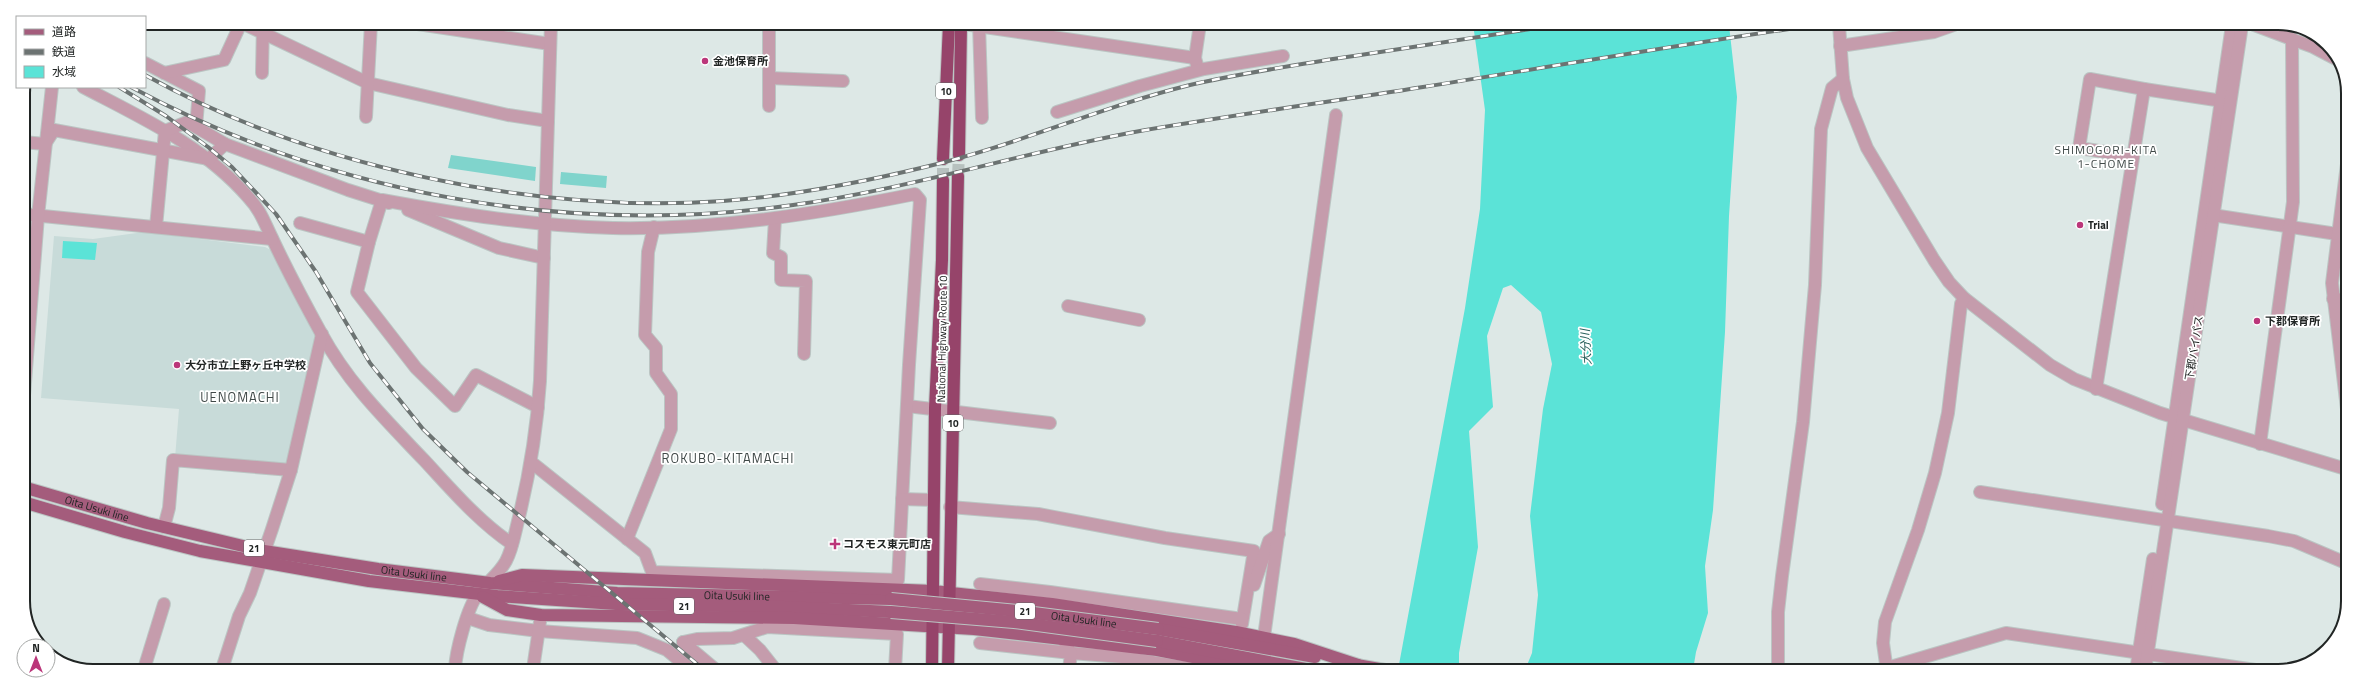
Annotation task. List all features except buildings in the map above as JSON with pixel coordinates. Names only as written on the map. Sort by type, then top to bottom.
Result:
[{"type":"highway","name":"10","points":[[943,159],[949,30]]},
{"type":"highway","name":"10","points":[[959,155],[961,30]]},
{"type":"highway","name":"National Highway Route 10","points":[[948,664],[950,507],[958,176]]},
{"type":"highway","name":"National Highway Route 10","points":[[932,664],[935,408],[942,260],[943,180]]},
{"type":"main road","name":"Oita Usuki line","points":[[30,489],[262,556],[369,582],[478,594],[616,604],[785,607],[891,612],[1157,635],[1269,642]]},
{"type":"main road","name":"Oita Usuki line","points":[[30,504],[126,532],[200,551],[262,556],[490,583],[617,593],[891,599],[1018,611],[1157,635],[1250,664]]},
{"type":"main road","points":[[490,583],[522,575],[704,578],[1054,598],[1159,618],[1269,642],[1354,664]]},
{"type":"main road","points":[[478,594],[507,610],[541,615],[794,618],[949,627],[1062,638],[1156,650],[1239,664]]},
{"type":"street","points":[[164,73],[224,60],[238,30]]},
{"type":"street","points":[[262,73],[263,30]]},
{"type":"street","points":[[265,30],[368,83],[508,115],[548,121]]},
{"type":"street","points":[[366,117],[371,30]]},
{"type":"street","points":[[457,30],[550,44]]},
{"type":"street","points":[[455,664],[456,654],[478,594],[490,583],[506,562],[512,544],[531,462],[538,407],[551,30]]},
{"type":"street","points":[[769,30],[769,106]]},
{"type":"street","points":[[979,30],[982,118]]},
{"type":"street","points":[[1012,30],[1195,58]]},
{"type":"street","points":[[1198,70],[1195,58],[1199,30]]},
{"type":"street","points":[[1839,30],[1843,79],[1847,98],[1867,148],[1945,277],[1964,298],[2050,365],[2096,389],[2178,418],[2341,468]]},
{"type":"street","points":[[1840,46],[1943,30]]},
{"type":"street","name":"下郡バイパス","points":[[2227,102],[2232,30]]},
{"type":"street","name":"下郡バイパス","points":[[2139,664],[2143,652],[2209,215],[2227,102],[2241,30]]},
{"type":"street","points":[[2268,30],[2313,47],[2327,54]]},
{"type":"street","points":[[2260,444],[2290,226],[2293,185],[2292,39]]},
{"type":"street","points":[[1057,112],[1140,86],[1198,70],[1284,56]]},
{"type":"street","points":[[146,64],[199,91],[196,127]]},
{"type":"street","points":[[769,78],[843,81]]},
{"type":"street","points":[[1778,664],[1778,612],[1803,422],[1814,300],[1821,129],[1832,88],[1843,79]]},
{"type":"street","points":[[2132,156],[2079,148],[2090,79],[2227,102]]},
{"type":"street","points":[[30,274],[52,88]]},
{"type":"street","points":[[85,88],[166,131],[210,159],[261,212],[272,239],[322,334],[355,385],[379,415],[493,531],[512,544]]},
{"type":"street","points":[[2096,389],[2132,156],[2144,89]]},
{"type":"street","points":[[1269,642],[1279,534],[1336,115]]},
{"type":"street","points":[[166,131],[187,122],[225,144],[348,190],[382,200],[499,248],[544,258]]},
{"type":"street","points":[[45,144],[54,130],[210,159]]},
{"type":"street","points":[[156,227],[166,131]]},
{"type":"street","points":[[30,143],[45,144]]},
{"type":"street","points":[[210,159],[225,144]]},
{"type":"street","points":[[382,200],[477,216],[544,225],[654,227],[775,218],[819,213],[915,194],[920,200],[898,580],[704,578],[652,572],[645,553],[531,462]]},
{"type":"street","points":[[382,200],[369,242],[357,292],[416,368],[455,406],[476,375],[538,407]]},
{"type":"street","points":[[2341,206],[2332,271],[2333,299],[2341,364]]},
{"type":"street","points":[[30,215],[272,239]]},
{"type":"street","points":[[2209,215],[2337,234]]},
{"type":"street","points":[[775,218],[773,253],[781,257],[782,280],[806,281],[804,354]]},
{"type":"street","points":[[300,223],[369,242]]},
{"type":"street","points":[[627,538],[671,429],[671,394],[656,373],[656,348],[646,335],[648,252],[654,227]]},
{"type":"street","points":[[1886,664],[1883,644],[1885,622],[1918,530],[1935,473],[1948,413],[1961,304],[1964,298]]},
{"type":"street","points":[[2333,299],[2341,300]]},
{"type":"street","points":[[1068,306],[1139,320]]},
{"type":"street","points":[[228,664],[239,616],[262,556],[291,470],[322,334]]},
{"type":"street","points":[[907,406],[1050,422]]},
{"type":"street","points":[[164,527],[169,508],[173,460],[291,470]]},
{"type":"street","points":[[1980,492],[2294,541],[2341,561]]},
{"type":"street","points":[[902,499],[934,500]]},
{"type":"street","points":[[950,507],[1038,514],[1165,538],[1254,551],[1242,622],[1054,598],[980,584]]},
{"type":"street","points":[[1246,597],[1253,586],[1269,541],[1279,534]]},
{"type":"street","points":[[146,664],[164,604]]},
{"type":"street","points":[[534,664],[541,615]]},
{"type":"street","points":[[468,618],[489,625],[539,631],[637,638],[668,650],[684,664]]},
{"type":"street","points":[[709,664],[683,642],[697,639],[733,638],[768,627],[897,634],[895,664]]},
{"type":"street","points":[[1904,664],[2006,633],[2218,664]]},
{"type":"street","points":[[744,635],[760,650],[771,664]]},
{"type":"street","points":[[1062,638],[1071,653],[1070,664]]},
{"type":"street","points":[[980,643],[1122,658],[1161,664]]},
{"type":"street","name":"下郡バイパス","points":[[2143,652],[2144,664]]},
{"type":"shaded area","points":[[451,155],[536,167],[535,181],[448,168]]},
{"type":"shaded area","points":[[561,172],[607,176],[606,188],[560,184]]},
{"type":"shaded area","name":"大分市立上野ヶ丘中学校","points":[[144,232],[265,247],[271,250],[316,331],[295,441],[287,467],[175,458],[179,409],[41,398],[54,236],[93,239]]},
{"type":"water","name":"大分川","points":[[1474,30],[1730,30],[1737,97],[1729,216],[1725,332],[1713,510],[1705,566],[1708,613],[1696,652],[1694,664],[1527,664],[1532,653],[1538,595],[1530,516],[1543,409],[1552,364],[1541,312],[1511,285],[1503,288],[1487,336],[1493,407],[1469,431],[1478,547],[1459,653],[1459,664],[1399,664],[1465,308],[1480,209],[1485,110]]},
{"type":"water","points":[[63,241],[97,243],[95,260],[62,258]]},
{"type":"tunnel","points":[[958,176],[959,155]]},
{"type":"tunnel","points":[[943,159],[943,180]]},
{"type":"railway","points":[[146,75],[210,107],[279,135],[351,159],[425,177],[501,191],[576,200],[651,203],[723,201],[774,196],[825,188],[925,167],[992,148],[1123,104],[1208,81],[1333,59],[1524,30]]},
{"type":"railway","points":[[133,88],[207,124],[287,155],[369,180],[453,198],[538,210],[623,215],[708,214],[793,205],[880,190],[1053,149],[1140,131],[1783,30]]},
{"type":"railway","points":[[121,88],[166,116],[208,147],[232,167],[276,214],[316,272],[370,363],[423,429],[467,472],[697,664]]},
{"type":"place","name":"金池保育所","points":[[705,61]]},
{"type":"place","name":"Trial","points":[[2080,225]]},
{"type":"place","name":"下郡保育所","points":[[2257,321]]},
{"type":"place","name":"大分市立上野ヶ丘中学校","points":[[177,365]]},
{"type":"place","name":"コスモス東元町店","points":[[835,544]]},
{"type":"district","name":"SHIMOGORI-KITA 1-CHOME","points":[[2106,157]]},
{"type":"district","name":"UENOMACHI","points":[[240,397]]},
{"type":"district","name":"ROKUBO-KITAMACHI","points":[[728,458]]}]
